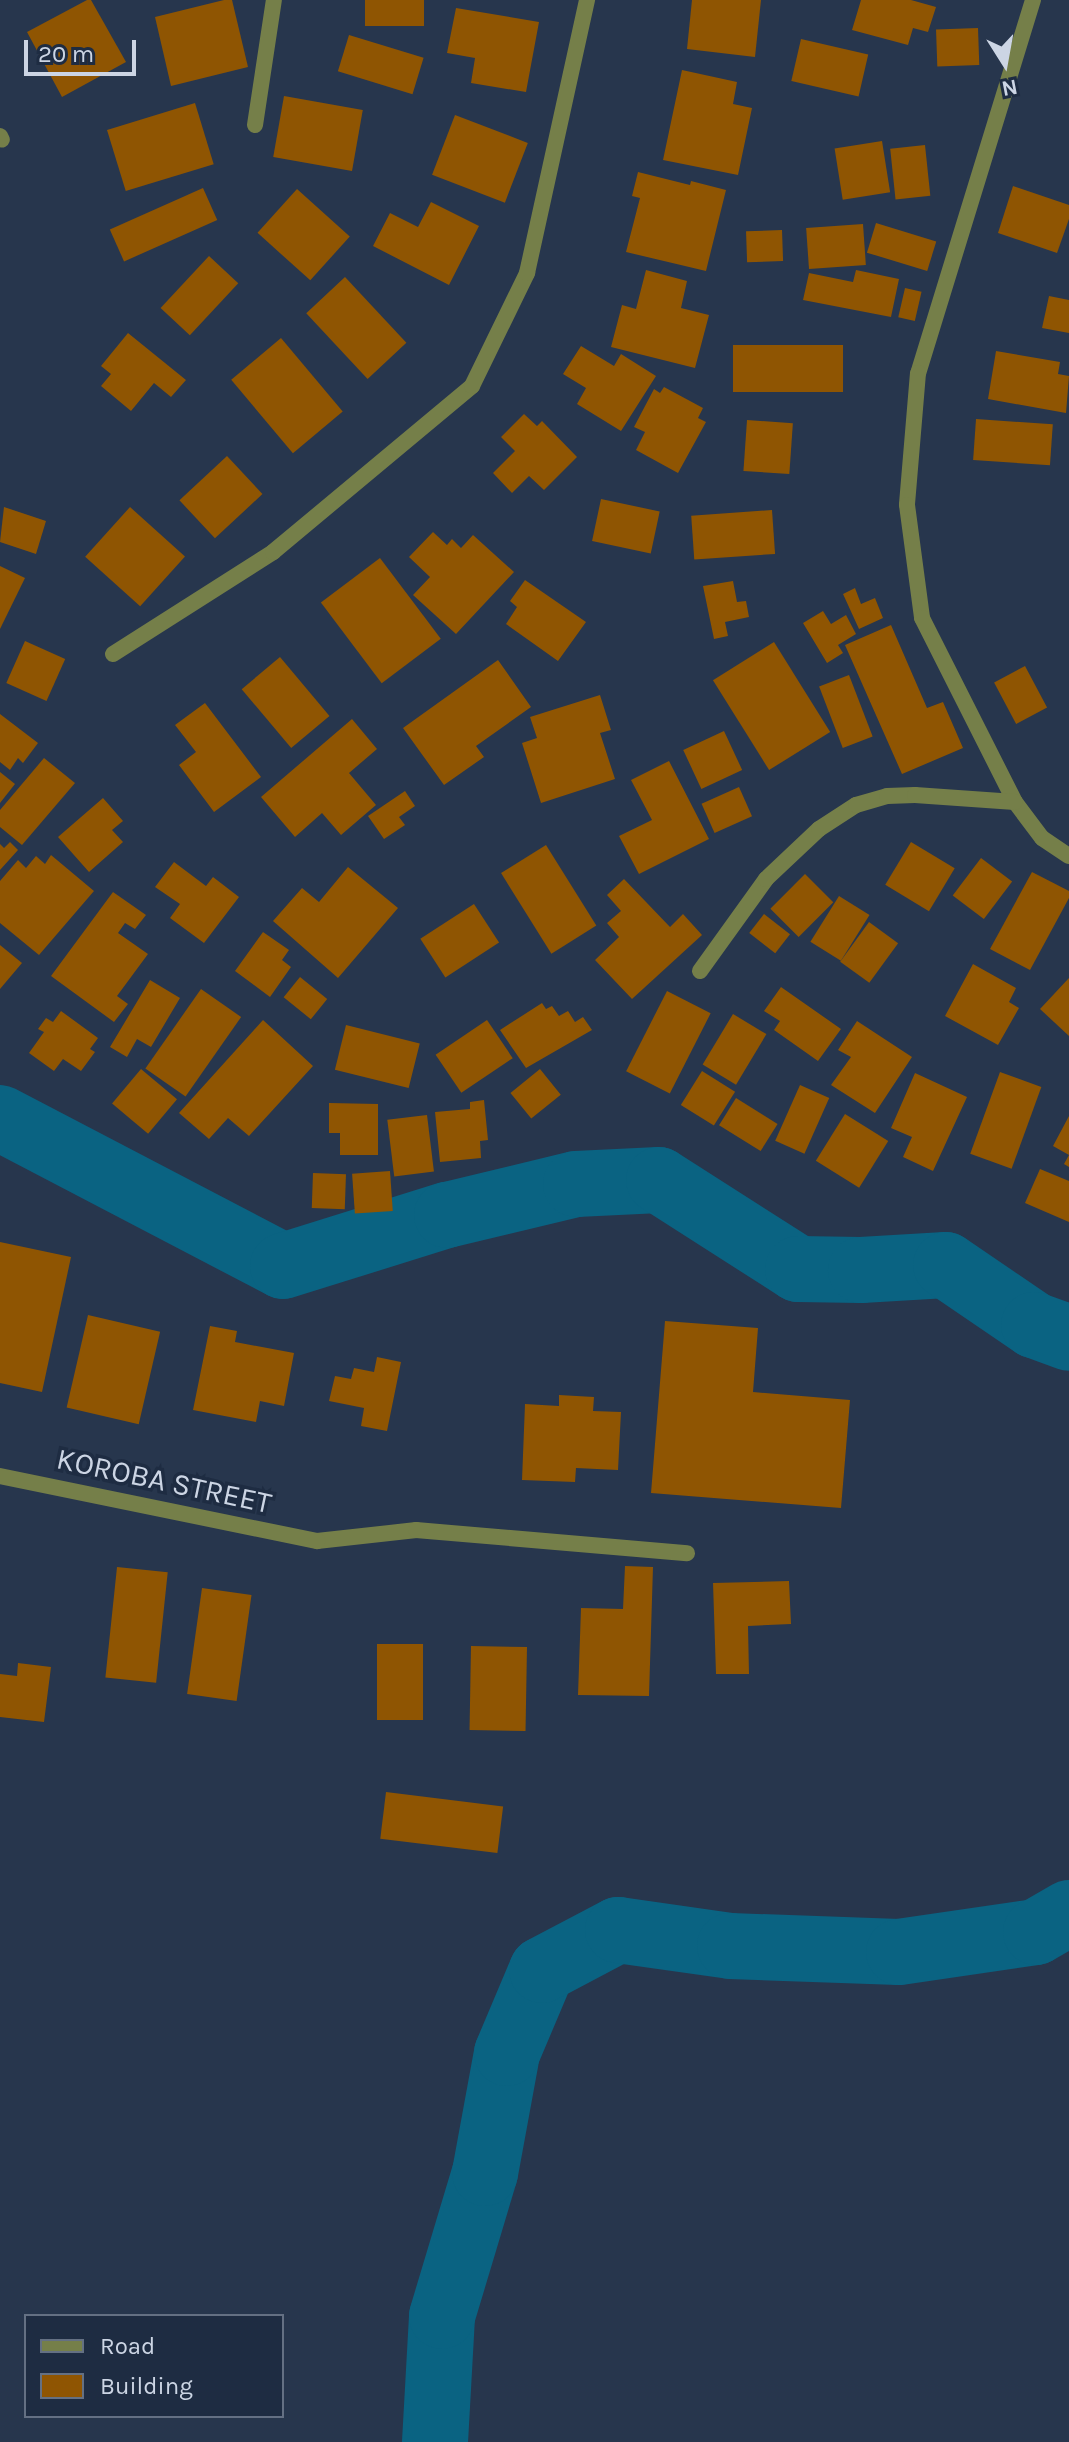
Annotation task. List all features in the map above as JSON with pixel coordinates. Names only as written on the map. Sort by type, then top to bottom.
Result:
[{"type":"street","points":[[255,125],[274,0]]},
{"type":"street","points":[[113,654],[273,552],[472,386],[527,273],[587,0]]},
{"type":"street","points":[[1033,0],[918,373],[907,505],[922,618],[1015,802],[1042,838],[1069,856]]},
{"type":"street","points":[[700,971],[766,879],[819,829],[856,805],[887,796],[915,795],[1015,802]]},
{"type":"street","name":"KOROBA STREET","points":[[0,1476],[317,1541],[416,1530],[687,1553]]},
{"type":"building","points":[[91,0],[126,62],[62,97],[27,32]]},
{"type":"building","points":[[232,0],[248,67],[171,86],[155,17]]},
{"type":"building","points":[[365,0],[424,0],[424,26],[365,26]]},
{"type":"building","points":[[692,0],[761,0],[755,57],[687,49]]},
{"type":"building","points":[[861,0],[911,0],[936,7],[928,32],[913,28],[908,45],[852,30]]},
{"type":"building","points":[[456,8],[539,22],[526,92],[471,83],[475,58],[447,53]]},
{"type":"building","points":[[978,28],[979,65],[937,66],[936,29]]},
{"type":"building","points":[[349,35],[424,58],[412,94],[338,71]]},
{"type":"building","points":[[801,39],[868,55],[859,96],[791,81]]},
{"type":"building","points":[[682,70],[737,82],[733,104],[752,108],[738,175],[663,160]]},
{"type":"building","points":[[284,96],[363,110],[352,171],[273,157]]},
{"type":"building","points":[[195,103],[214,164],[126,191],[107,130]]},
{"type":"building","points":[[455,115],[528,143],[505,203],[432,175]]},
{"type":"building","points":[[882,141],[890,192],[843,200],[835,149]]},
{"type":"building","points":[[925,145],[930,196],[896,199],[890,149]]},
{"type":"building","points":[[638,172],[726,190],[706,271],[626,252],[640,198],[632,196]]},
{"type":"building","points":[[1013,186],[1069,205],[1069,219],[1057,253],[998,233]]},
{"type":"building","points":[[203,188],[217,220],[124,261],[110,229]]},
{"type":"building","points":[[297,189],[350,237],[310,280],[258,233]]},
{"type":"building","points":[[431,202],[479,226],[449,285],[373,246],[390,213],[418,227]]},
{"type":"building","points":[[876,223],[936,241],[927,271],[867,253]]},
{"type":"building","points":[[863,224],[866,265],[809,269],[806,228]]},
{"type":"building","points":[[782,230],[783,261],[747,262],[746,231]]},
{"type":"building","points":[[209,256],[238,283],[190,335],[161,308]]},
{"type":"building","points":[[646,270],[687,281],[681,308],[709,315],[695,368],[611,347],[622,305],[636,309]]},
{"type":"building","points":[[856,270],[899,279],[891,317],[803,300],[809,273],[853,282]]},
{"type":"building","points":[[345,277],[406,343],[368,379],[306,313]]},
{"type":"building","points":[[905,288],[922,292],[915,321],[898,317]]},
{"type":"building","points":[[1049,296],[1069,300],[1069,333],[1042,328]]},
{"type":"building","points":[[128,333],[186,380],[171,397],[154,383],[131,411],[101,386],[111,374],[101,366]]},
{"type":"building","points":[[281,338],[343,412],[293,453],[231,380]]},
{"type":"building","points":[[733,345],[843,345],[843,392],[733,392]]},
{"type":"building","points":[[581,346],[614,366],[621,354],[656,376],[621,431],[577,404],[586,388],[563,374]]},
{"type":"building","points":[[996,351],[1060,362],[1058,374],[1069,376],[1066,413],[988,399]]},
{"type":"building","points":[[664,387],[703,408],[698,418],[706,422],[678,473],[636,450],[645,432],[634,427],[654,389],[660,393]]},
{"type":"building","points":[[524,414],[537,426],[542,421],[577,457],[544,490],[529,476],[512,493],[493,473],[515,451],[501,437]]},
{"type":"building","points":[[976,419],[1053,424],[1050,465],[973,460]]},
{"type":"building","points":[[747,420],[793,423],[789,474],[743,471]]},
{"type":"building","points":[[227,456],[262,494],[215,538],[179,500]]},
{"type":"building","points":[[601,499],[660,511],[651,554],[592,541]]},
{"type":"building","points":[[4,507],[46,521],[36,554],[0,542]]},
{"type":"building","points":[[130,507],[185,557],[140,606],[85,557]]},
{"type":"building","points":[[772,510],[775,554],[694,560],[691,516]]},
{"type":"building","points":[[433,532],[447,545],[452,539],[461,548],[473,535],[514,572],[456,634],[413,595],[430,577],[409,557]]},
{"type":"building","points":[[380,558],[441,639],[382,683],[321,603]]},
{"type":"building","points":[[0,566],[25,578],[0,629]]},
{"type":"building","points":[[525,580],[586,622],[558,661],[506,624],[517,607],[510,601]]},
{"type":"building","points":[[733,581],[737,602],[746,601],[749,617],[725,622],[728,636],[714,639],[703,586]]},
{"type":"building","points":[[855,588],[861,604],[875,598],[883,618],[859,629],[843,594]]},
{"type":"building","points":[[823,611],[831,624],[846,615],[856,634],[838,645],[843,653],[827,663],[803,623]]},
{"type":"building","points":[[891,625],[927,708],[943,702],[963,748],[902,774],[845,645]]},
{"type":"building","points":[[25,641],[65,659],[46,701],[6,683]]},
{"type":"building","points":[[774,642],[830,732],[769,770],[713,680]]},
{"type":"building","points":[[280,657],[329,716],[291,748],[242,689]]},
{"type":"building","points":[[498,660],[531,707],[476,746],[484,757],[444,785],[403,728]]},
{"type":"building","points":[[1025,666],[1047,707],[1016,724],[994,682]]},
{"type":"building","points":[[849,675],[873,737],[843,748],[819,686]]},
{"type":"building","points":[[600,695],[611,730],[600,733],[615,779],[541,803],[522,743],[537,738],[530,717]]},
{"type":"building","points":[[205,703],[261,777],[214,812],[179,765],[196,752],[175,725]]},
{"type":"building","points":[[0,714],[38,743],[23,763],[18,758],[10,770],[0,762]]},
{"type":"building","points":[[352,719],[377,749],[349,773],[376,805],[341,835],[322,813],[295,837],[261,797]]},
{"type":"building","points":[[724,731],[742,770],[701,789],[683,750]]},
{"type":"building","points":[[44,758],[75,783],[22,845],[0,827],[0,810]]},
{"type":"building","points":[[669,761],[709,839],[639,874],[619,836],[652,820],[631,780]]},
{"type":"building","points":[[0,772],[15,784],[0,803]]},
{"type":"building","points":[[739,787],[752,816],[715,833],[702,804]]},
{"type":"building","points":[[405,791],[415,806],[399,817],[405,825],[384,839],[368,816]]},
{"type":"building","points":[[103,798],[123,821],[112,830],[123,842],[89,872],[58,837]]},
{"type":"building","points":[[10,842],[18,850],[0,870],[0,844],[4,848]]},
{"type":"building","points":[[911,842],[955,868],[929,911],[885,885]]},
{"type":"building","points":[[546,845],[596,926],[551,954],[501,873]]},
{"type":"building","points":[[51,855],[94,891],[39,955],[0,923],[0,881],[18,860],[26,868],[36,856],[45,864]]},
{"type":"building","points":[[981,858],[1012,881],[984,919],[953,896]]},
{"type":"building","points":[[174,862],[206,886],[213,877],[239,897],[204,943],[170,918],[180,904],[155,887]]},
{"type":"building","points":[[348,867],[398,908],[338,978],[273,921],[302,888],[319,902]]},
{"type":"building","points":[[1032,872],[1069,891],[1069,898],[1030,970],[990,949]]},
{"type":"building","points":[[805,874],[833,902],[799,937],[770,909]]},
{"type":"building","points":[[624,879],[670,927],[683,914],[702,935],[632,999],[595,960],[619,937],[607,923],[621,911],[607,895]]},
{"type":"building","points":[[113,892],[146,915],[135,929],[125,923],[118,933],[148,954],[117,996],[128,1004],[114,1022],[51,976]]},
{"type":"building","points":[[839,896],[870,915],[841,961],[810,942]]},
{"type":"building","points":[[474,904],[499,943],[445,977],[420,939]]},
{"type":"building","points":[[764,914],[790,934],[775,953],[749,933]]},
{"type":"building","points":[[869,922],[898,943],[869,983],[840,962]]},
{"type":"building","points":[[263,932],[289,950],[282,960],[291,967],[270,997],[235,971]]},
{"type":"building","points":[[0,945],[22,963],[0,989]]},
{"type":"building","points":[[973,964],[1016,988],[1009,1002],[1019,1008],[998,1045],[945,1016]]},
{"type":"building","points":[[300,977],[327,999],[311,1019],[284,997]]},
{"type":"building","points":[[1069,978],[1069,1036],[1040,1009]]},
{"type":"building","points":[[150,980],[180,998],[151,1047],[137,1039],[127,1057],[110,1047]]},
{"type":"building","points":[[781,987],[841,1029],[818,1061],[774,1030],[780,1021],[764,1011]]},
{"type":"building","points":[[201,989],[241,1017],[186,1097],[145,1068]]},
{"type":"building","points":[[667,991],[711,1013],[670,1093],[626,1071]]},
{"type":"building","points":[[542,1003],[546,1009],[552,1006],[559,1016],[568,1011],[575,1022],[583,1017],[592,1030],[526,1068],[500,1030]]},
{"type":"building","points":[[61,1011],[98,1038],[90,1049],[95,1052],[81,1071],[63,1059],[54,1071],[29,1053],[44,1032],[38,1029],[46,1018],[53,1022]]},
{"type":"building","points":[[733,1014],[766,1034],[736,1085],[703,1065]]},
{"type":"building","points":[[263,1020],[313,1066],[249,1136],[228,1118],[209,1139],[179,1113]]},
{"type":"building","points":[[487,1020],[513,1058],[461,1093],[436,1055]]},
{"type":"building","points":[[857,1021],[912,1057],[875,1113],[831,1085],[851,1057],[838,1050]]},
{"type":"building","points":[[346,1025],[420,1043],[409,1088],[335,1070]]},
{"type":"building","points":[[141,1069],[177,1099],[148,1134],[112,1103]]},
{"type":"building","points":[[540,1069],[561,1095],[531,1119],[510,1093]]},
{"type":"building","points":[[702,1071],[735,1092],[714,1126],[681,1105]]},
{"type":"building","points":[[1000,1072],[1041,1087],[1012,1169],[970,1154]]},
{"type":"building","points":[[915,1073],[967,1097],[933,1171],[903,1157],[912,1137],[891,1128]]},
{"type":"building","points":[[800,1085],[829,1098],[804,1154],[775,1141]]},
{"type":"building","points":[[736,1098],[778,1124],[761,1151],[719,1125]]},
{"type":"building","points":[[484,1100],[488,1140],[480,1141],[481,1158],[440,1162],[435,1112],[470,1109],[470,1102]]},
{"type":"building","points":[[329,1103],[378,1104],[378,1155],[340,1155],[340,1133],[329,1133]]},
{"type":"building","points":[[845,1114],[888,1141],[859,1188],[816,1161]]},
{"type":"building","points":[[427,1115],[434,1172],[394,1176],[387,1120]]},
{"type":"building","points":[[1069,1116],[1069,1155],[1053,1146]]},
{"type":"building","points":[[1040,1169],[1069,1181],[1069,1222],[1025,1203]]},
{"type":"building","points":[[390,1171],[393,1211],[355,1214],[352,1174]]},
{"type":"building","points":[[313,1173],[346,1174],[345,1209],[312,1208]]},
{"type":"building","points":[[0,1242],[71,1257],[42,1392],[0,1383]]},
{"type":"building","points":[[88,1315],[160,1332],[139,1424],[67,1408]]},
{"type":"building","points":[[665,1321],[758,1328],[753,1392],[850,1400],[841,1508],[651,1493]]},
{"type":"building","points":[[210,1326],[237,1331],[235,1342],[294,1353],[284,1406],[260,1401],[256,1422],[193,1410]]},
{"type":"building","points":[[377,1357],[401,1362],[387,1431],[361,1426],[364,1408],[329,1401],[335,1376],[351,1379],[354,1368],[374,1372]]},
{"type":"building","points":[[559,1395],[594,1397],[593,1411],[621,1412],[618,1470],[576,1468],[575,1482],[522,1480],[525,1404],[559,1406]]},
{"type":"building","points":[[625,1566],[653,1567],[649,1696],[578,1695],[581,1608],[623,1609]]},
{"type":"building","points":[[117,1567],[168,1572],[156,1683],[105,1677]]},
{"type":"building","points":[[789,1581],[791,1624],[748,1626],[749,1674],[716,1674],[713,1583]]},
{"type":"building","points":[[202,1588],[252,1595],[237,1701],[187,1694]]},
{"type":"building","points":[[377,1644],[423,1644],[423,1720],[377,1720]]},
{"type":"building","points":[[471,1646],[527,1647],[526,1731],[470,1730]]},
{"type":"building","points":[[18,1663],[51,1667],[44,1722],[0,1717],[0,1674],[17,1676]]},
{"type":"building","points":[[386,1792],[503,1806],[497,1853],[380,1839]]},
{"type":"waterway","points":[[0,1118],[283,1266],[447,1215],[576,1184],[659,1180],[798,1269],[861,1270],[946,1265],[1034,1325],[1069,1338]]},
{"type":"waterway","points":[[435,2442],[442,2316],[485,2173],[507,2053],[542,1970],[618,1930],[730,1946],[899,1952],[1036,1932],[1069,1913]]}]
